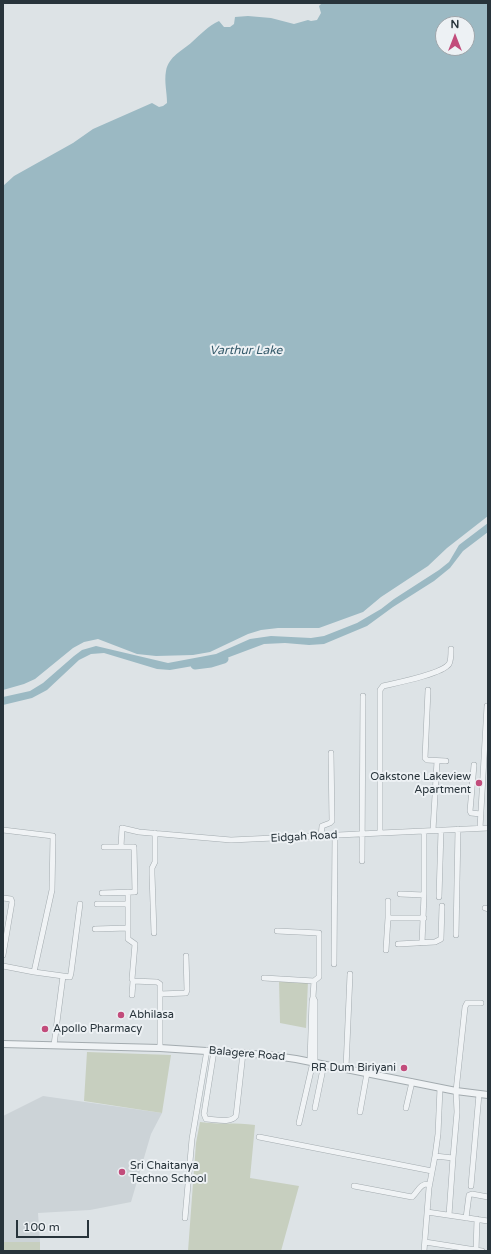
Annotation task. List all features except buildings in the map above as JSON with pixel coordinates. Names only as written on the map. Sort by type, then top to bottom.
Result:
[{"type":"street","points":[[380,833],[380,690],[383,686],[446,668],[450,662],[451,649]]},
{"type":"street","points":[[428,690],[425,758],[427,760],[446,761]]},
{"type":"street","points":[[362,861],[363,696]]},
{"type":"street","points":[[480,828],[487,706]]},
{"type":"street","points":[[321,836],[322,826],[332,821],[331,753]]},
{"type":"street","points":[[433,830],[437,760]]},
{"type":"street","points":[[474,765],[470,811],[471,813],[481,814]]},
{"type":"street","name":"Eidgah Road","points":[[121,847],[122,828],[139,832],[231,840],[488,828]]},
{"type":"street","points":[[456,935],[458,829]]},
{"type":"street","points":[[3,830],[52,836],[52,890],[34,972]]},
{"type":"street","points":[[440,897],[441,830]]},
{"type":"street","points":[[422,943],[424,918],[424,831]]},
{"type":"street","points":[[154,933],[152,868],[155,862],[155,833]]},
{"type":"street","points":[[334,964],[335,835]]},
{"type":"street","points":[[102,893],[135,892],[134,847],[104,847]]},
{"type":"street","points":[[128,892],[128,939],[135,944],[132,995]]},
{"type":"street","points":[[400,894],[424,895]]},
{"type":"street","points":[[3,898],[11,899],[12,902],[3,956]]},
{"type":"street","points":[[386,950],[388,901]]},
{"type":"street","points":[[3,966],[70,977],[72,973],[80,904]]},
{"type":"street","points":[[97,904],[128,904]]},
{"type":"street","points":[[398,944],[435,942],[441,939],[442,906]]},
{"type":"street","points":[[388,918],[424,918]]},
{"type":"street","points":[[95,929],[128,928]]},
{"type":"street","points":[[264,978],[314,981],[319,977],[319,933],[277,931]]},
{"type":"street","points":[[160,994],[186,993],[186,956]]},
{"type":"street","points":[[346,1068],[350,974]]},
{"type":"street","points":[[54,1045],[63,976]]},
{"type":"street","points":[[133,981],[157,982],[160,984],[160,1048]]},
{"type":"street","points":[[299,1123],[313,1062],[315,1001],[313,997],[314,981]]},
{"type":"street","points":[[449,1215],[457,1112],[456,1091],[465,1007],[467,1003],[481,1003]]},
{"type":"street","name":"Balagere Road","points":[[3,1044],[160,1048],[242,1053],[296,1059],[440,1088],[488,1095]]},
{"type":"street","points":[[185,1218],[192,1139],[207,1050]]},
{"type":"street","points":[[214,1051],[204,1114],[206,1119],[233,1120],[236,1116],[242,1053]]},
{"type":"street","points":[[315,1108],[324,1064]]},
{"type":"street","points":[[360,1112],[367,1073]]},
{"type":"street","points":[[406,1108],[412,1082]]},
{"type":"street","points":[[424,1251],[429,1184],[438,1134],[440,1088]]},
{"type":"street","points":[[471,1186],[479,1094]]},
{"type":"street","points":[[259,1137],[432,1171]]},
{"type":"street","points":[[435,1156],[453,1158]]},
{"type":"street","points":[[354,1186],[412,1197],[421,1186],[429,1184]]},
{"type":"street","points":[[466,1218],[469,1195],[472,1194],[488,1197]]},
{"type":"street","points":[[427,1212],[488,1221]]},
{"type":"street","points":[[425,1242],[453,1249],[478,1251],[477,1219]]},
{"type":"shaded area","points":[[43,1096],[162,1113],[151,1134],[131,1202],[90,1210],[38,1213],[40,1242],[3,1242],[3,1116]]},
{"type":"green space","points":[[279,980],[308,981],[306,1028],[280,1023]]},
{"type":"green space","points":[[87,1052],[171,1055],[162,1113],[84,1101]]},
{"type":"green space","points":[[200,1122],[255,1125],[250,1178],[299,1186],[281,1251],[188,1251],[196,1143]]},
{"type":"green space","points":[[3,1242],[40,1242],[40,1251],[3,1251]]},
{"type":"water","name":"Varthur Lake","points":[[322,3],[488,3],[488,516],[447,548],[428,566],[381,597],[363,612],[319,628],[278,628],[261,630],[248,634],[210,652],[193,655],[156,656],[137,654],[98,639],[84,642],[73,648],[35,679],[3,690],[3,186],[14,176],[73,143],[93,129],[152,103],[159,107],[167,103],[165,75],[170,61],[176,54],[215,23],[219,21],[224,27],[230,27],[234,24],[235,17],[248,16],[271,18],[294,24],[308,20],[317,20],[321,13],[319,6]]},
{"type":"water","points":[[488,523],[488,532],[463,551],[450,568],[434,581],[393,607],[367,626],[324,644],[264,644],[216,662],[170,670],[157,669],[104,653],[91,654],[79,660],[47,690],[32,698],[3,705],[3,697],[30,691],[43,683],[82,650],[96,646],[168,663],[216,654],[250,639],[271,636],[311,638],[324,636],[357,623],[381,609],[439,570],[449,562],[459,545]]},
{"type":"waterway","points":[[195,665],[211,663],[224,659]]},
{"type":"place","name":"Oakstone Lakeview Apartment","points":[[479,783]]},
{"type":"place","name":"Abhilasa","points":[[121,1015]]},
{"type":"place","name":"Apollo Pharmacy","points":[[45,1029]]},
{"type":"place","name":"RR Dum Biriyani","points":[[404,1068]]},
{"type":"place","name":"Sri Chaitanya Techno School","points":[[122,1172]]}]
